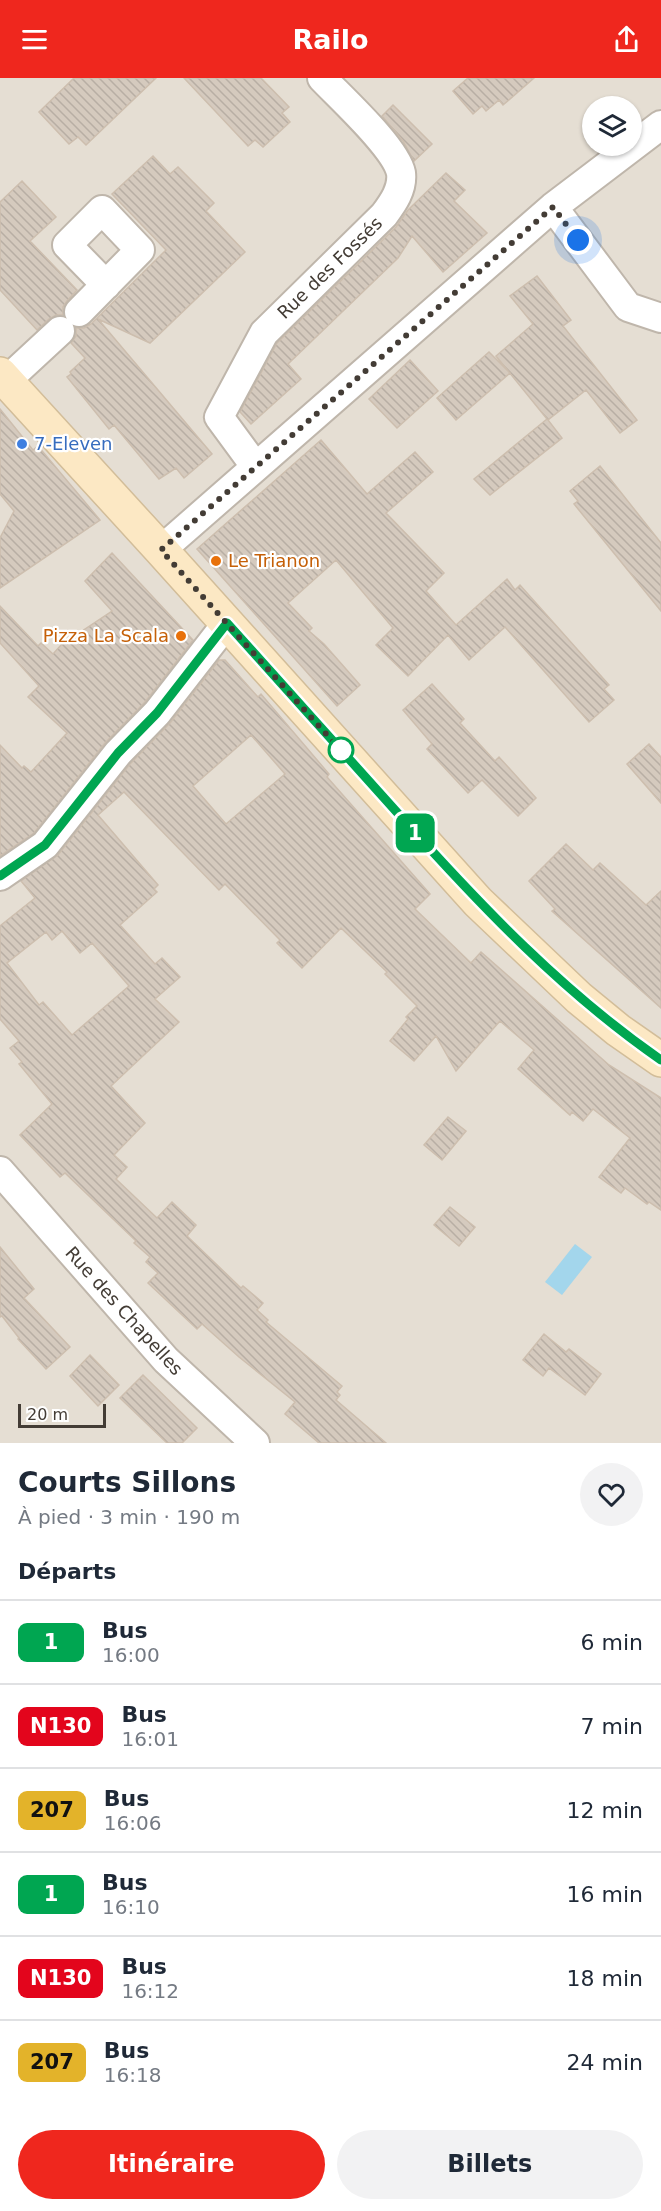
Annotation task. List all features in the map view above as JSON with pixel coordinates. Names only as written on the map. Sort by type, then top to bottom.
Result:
[{"type":"main road","points":[[4,377],[478,902],[579,998],[618,1030],[661,1060]]},
{"type":"street","name":"Rue des Fossés","points":[[255,466],[219,417],[264,333],[384,215],[398,196],[401,174],[394,155],[322,78]]},
{"type":"street","points":[[161,550],[553,207],[661,125]]},
{"type":"street","points":[[553,207],[628,307],[661,318]]},
{"type":"street","points":[[4,377],[70,321],[106,285]]},
{"type":"street","points":[[0,876],[45,845],[118,753],[157,713],[227,623]]},
{"type":"street","name":"Rue des Chapelles","points":[[0,1171],[166,1360],[255,1443]]},
{"type":"shaded area","points":[[0,78],[661,78],[661,1443],[0,1443]]},
{"type":"water","points":[[575,1244],[592,1257],[562,1295],[545,1282]]},
{"type":"building","points":[[74,78],[156,78],[86,145],[78,137],[69,144],[39,112]]},
{"type":"building","points":[[184,78],[261,78],[289,107],[282,113],[290,122],[263,147],[255,140],[248,146]]},
{"type":"building","points":[[468,78],[534,78],[503,105],[499,100],[486,111],[482,106],[473,114],[453,91]]},
{"type":"building","points":[[393,105],[432,144],[414,161],[403,141],[382,116]]},
{"type":"building","points":[[153,156],[170,174],[178,167],[214,203],[206,211],[245,252],[150,343],[98,319],[212,454],[184,478],[176,468],[159,479],[114,425],[109,429],[67,377],[85,358],[71,343],[76,336],[76,328],[84,328],[91,324],[166,250],[112,194]]},
{"type":"building","points":[[446,173],[465,190],[454,201],[487,233],[443,272],[412,236],[398,258],[288,364],[301,379],[251,424],[240,412],[277,343],[396,227],[408,210]]},
{"type":"building","points":[[22,181],[56,217],[30,241],[77,290],[63,307],[63,315],[56,315],[49,319],[37,330],[0,290],[0,202]]},
{"type":"building","points":[[537,276],[571,320],[563,326],[637,420],[620,433],[586,390],[548,420],[562,438],[490,495],[474,479],[547,419],[496,356],[533,324],[510,296]]},
{"type":"building","points":[[489,352],[510,373],[456,420],[437,398]]},
{"type":"building","points":[[410,360],[438,391],[397,428],[369,399]]},
{"type":"building","points":[[0,409],[33,450],[38,446],[100,520],[0,588],[0,538],[14,511],[0,494]]},
{"type":"building","points":[[321,440],[367,494],[415,452],[433,472],[386,513],[444,573],[426,591],[456,625],[507,579],[515,590],[520,585],[609,685],[604,689],[614,700],[589,722],[505,627],[469,660],[448,635],[408,676],[376,645],[393,628],[336,560],[288,603],[312,628],[309,631],[324,644],[360,685],[337,706],[197,549]]},
{"type":"building","points":[[600,466],[661,543],[661,611],[574,504],[578,501],[570,491]]},
{"type":"building","points":[[112,553],[193,640],[145,702],[105,743],[34,833],[0,856],[0,745],[22,768],[24,766],[31,772],[67,733],[28,697],[39,686],[0,643],[0,606],[38,646],[41,643],[53,654],[61,645],[112,611],[85,581]]},
{"type":"building","points":[[219,660],[225,660],[258,697],[261,694],[329,774],[327,777],[430,894],[415,909],[471,963],[481,952],[609,1065],[661,1098],[661,1210],[649,1202],[647,1204],[625,1188],[621,1193],[599,1177],[630,1138],[593,1109],[583,1121],[572,1112],[570,1115],[518,1069],[534,1050],[500,1021],[456,1071],[436,1036],[414,1061],[390,1041],[408,1019],[406,1017],[417,1006],[385,974],[387,972],[341,928],[302,968],[277,943],[280,940],[225,884],[219,890],[124,792],[98,815],[158,885],[154,889],[157,892],[120,925],[155,964],[162,958],[180,977],[155,999],[179,1022],[111,1086],[145,1123],[114,1155],[127,1167],[116,1179],[157,1218],[172,1202],[196,1225],[187,1236],[241,1288],[243,1286],[263,1303],[257,1310],[268,1320],[266,1322],[342,1386],[337,1392],[340,1395],[336,1400],[386,1443],[319,1443],[285,1414],[295,1402],[202,1324],[197,1329],[148,1283],[158,1273],[146,1262],[150,1257],[65,1173],[60,1177],[20,1135],[52,1104],[19,1064],[22,1062],[10,1048],[19,1041],[0,1019],[0,926],[35,898],[21,881],[58,855],[130,764],[170,723]],"holes":[[[251,735],[285,774],[226,824],[193,786]],[[62,931],[80,953],[92,943],[129,986],[72,1035],[43,1002],[39,1005],[7,963],[46,932],[52,940]]]},
{"type":"building","points":[[432,684],[464,719],[460,723],[495,761],[499,757],[536,798],[518,816],[482,780],[468,793],[427,749],[432,744],[403,710]]},
{"type":"building","points":[[649,744],[661,757],[661,803],[627,764]]},
{"type":"building","points":[[566,844],[593,870],[600,863],[646,905],[661,891],[661,1008],[552,911],[555,909],[529,881]]},
{"type":"building","points":[[448,1117],[466,1131],[442,1160],[424,1145]]},
{"type":"building","points":[[450,1207],[475,1227],[459,1246],[434,1225]]},
{"type":"building","points":[[0,1247],[34,1289],[24,1298],[70,1347],[46,1369],[18,1339],[2,1316],[0,1317]]},
{"type":"building","points":[[544,1334],[566,1352],[569,1349],[601,1374],[585,1395],[549,1368],[543,1376],[523,1360]]},
{"type":"building","points":[[90,1355],[119,1385],[98,1406],[70,1376]]},
{"type":"building","points":[[143,1375],[197,1428],[182,1443],[167,1443],[120,1398]]},
{"type":"bus line","name":"1","points":[[0,876],[45,845],[118,753],[157,713],[227,623],[478,902],[579,998],[618,1030],[661,1060]]},
{"type":"place","name":"7-Eleven","points":[[22,444]]},
{"type":"place","name":"Le Trianon","points":[[216,561]]},
{"type":"place","name":"Pizza La Scala","points":[[181,636]]},
{"type":"route","points":[[341,750],[344,754],[161,550],[553,207],[578,240]]}]
